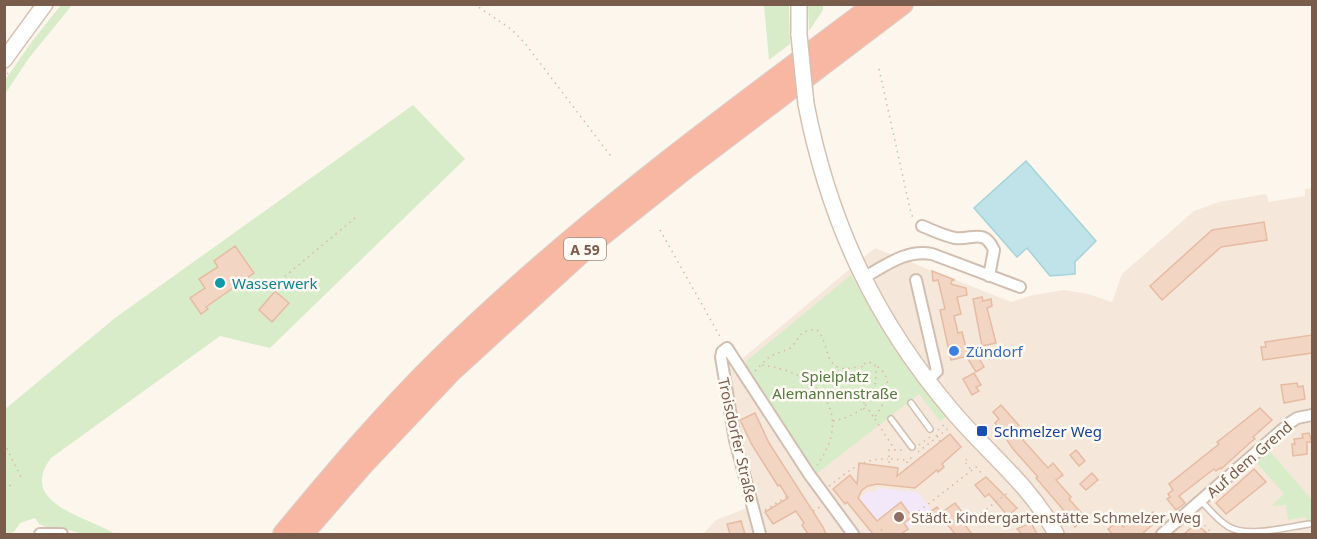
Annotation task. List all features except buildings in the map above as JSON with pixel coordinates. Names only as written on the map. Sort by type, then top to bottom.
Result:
[{"type":"highway","name":"A 59","points":[[282,534],[360,442],[440,358],[513,291],[681,150],[875,4]]},
{"type":"highway","name":"A 59","points":[[303,534],[363,465],[452,371],[589,246],[688,167],[903,4]]},
{"type":"street","points":[[4,60],[45,4]]},
{"type":"street","points":[[799,4],[799,35],[806,104],[815,148],[846,242],[863,278],[899,339],[928,380],[1044,514],[1056,534]]},
{"type":"street","points":[[922,226],[956,238],[975,235],[986,239],[994,250],[989,276]]},
{"type":"street","points":[[863,278],[895,260],[919,252],[939,257],[1020,287]]},
{"type":"street","points":[[916,280],[936,370],[928,380]]},
{"type":"street","points":[[727,348],[807,472],[853,534]]},
{"type":"street","name":"Troisdorfer Straße","points":[[727,348],[722,352],[721,357],[724,379],[735,440],[760,534]]},
{"type":"street","name":"Auf dem Grend","points":[[1162,534],[1291,422],[1312,414]]},
{"type":"street","points":[[40,534],[62,534]]},
{"type":"lane","points":[[911,403],[932,431]]},
{"type":"lane","points":[[891,419],[912,449]]},
{"type":"lane","points":[[1201,501],[1227,526],[1238,531],[1309,524]]},
{"type":"path","points":[[474,4],[511,29],[524,42],[613,159]]},
{"type":"path","points":[[879,69],[911,213],[922,226]]},
{"type":"path","points":[[272,288],[355,218]]},
{"type":"path","points":[[660,230],[727,348]]},
{"type":"path","points":[[747,377],[770,356],[791,348],[802,333],[817,330],[821,334],[826,353],[832,362],[843,368],[852,368],[869,362],[882,369],[888,386],[885,402],[874,418]]},
{"type":"path","points":[[762,365],[774,366],[791,373],[822,392],[829,402],[833,421],[832,434],[823,457],[815,467],[807,472]]},
{"type":"path","points":[[861,365],[864,409]]},
{"type":"path","points":[[833,421],[864,409],[870,400],[877,378],[875,365]]},
{"type":"path","points":[[864,409],[870,411],[895,450]]},
{"type":"path","points":[[923,455],[916,447],[932,431],[958,417]]},
{"type":"path","points":[[821,492],[859,462],[877,458],[908,460],[938,437],[958,417]]},
{"type":"path","points":[[932,431],[940,441]]},
{"type":"path","points":[[4,443],[21,477]]},
{"type":"path","points":[[889,463],[889,450],[912,449]]},
{"type":"path","points":[[967,459],[964,461],[971,471]]},
{"type":"path","points":[[907,469],[908,460]]},
{"type":"path","points":[[915,515],[976,467],[982,474]]},
{"type":"path","points":[[4,489],[14,483]]},
{"type":"path","points":[[972,520],[1019,484]]},
{"type":"path","points":[[755,516],[786,497],[787,499]]},
{"type":"path","points":[[813,512],[823,505]]},
{"type":"path","points":[[1188,512],[1194,519],[1200,520],[1212,534]]},
{"type":"path","points":[[876,534],[886,527]]},
{"type":"path","points":[[1204,532],[1208,529]]},
{"type":"shaded area","points":[[1312,188],[1312,534],[703,534],[716,520],[747,508],[719,378],[875,248],[1011,302],[1033,295],[1064,290],[1089,294],[1112,302],[1122,274],[1194,211],[1219,202],[1266,194],[1269,202],[1305,196],[1305,189]]},
{"type":"shaded area","name":"Städt. Kindergartenstätte Schmelzer Weg","points":[[879,488],[918,492],[932,511],[902,534],[865,534],[879,523],[860,498],[870,490],[873,493]]},
{"type":"green space","points":[[61,5],[72,5],[29,58],[5,94],[5,80]]},
{"type":"green space","points":[[764,5],[789,5],[790,44],[769,60]]},
{"type":"green space","points":[[808,5],[823,5],[823,10],[809,31]]},
{"type":"green space","points":[[413,105],[465,159],[270,348],[220,336],[51,458],[43,474],[43,487],[49,498],[73,514],[115,534],[83,534],[61,528],[46,527],[39,524],[35,518],[20,523],[14,532],[5,534],[4,410],[115,318]]},
{"type":"green space","name":"Spielplatz Alemannenstraße","points":[[851,275],[895,348],[946,417],[940,421],[919,394],[815,475],[744,363]]},
{"type":"green space","points":[[1269,450],[1312,500],[1312,527],[1305,517],[1288,520],[1286,505],[1272,505],[1284,494],[1255,461]]},
{"type":"water","points":[[1026,161],[1096,241],[1075,262],[1075,274],[1050,276],[1027,248],[1017,257],[974,208]]},
{"type":"place","name":"Wasserwerk","points":[[220,283]]},
{"type":"place","name":"Zündorf","points":[[954,351]]},
{"type":"place","name":"Schmelzer Weg","points":[[982,431]]},
{"type":"place","name":"Städt. Kindergartenstätte Schmelzer Weg","points":[[899,517]]}]
